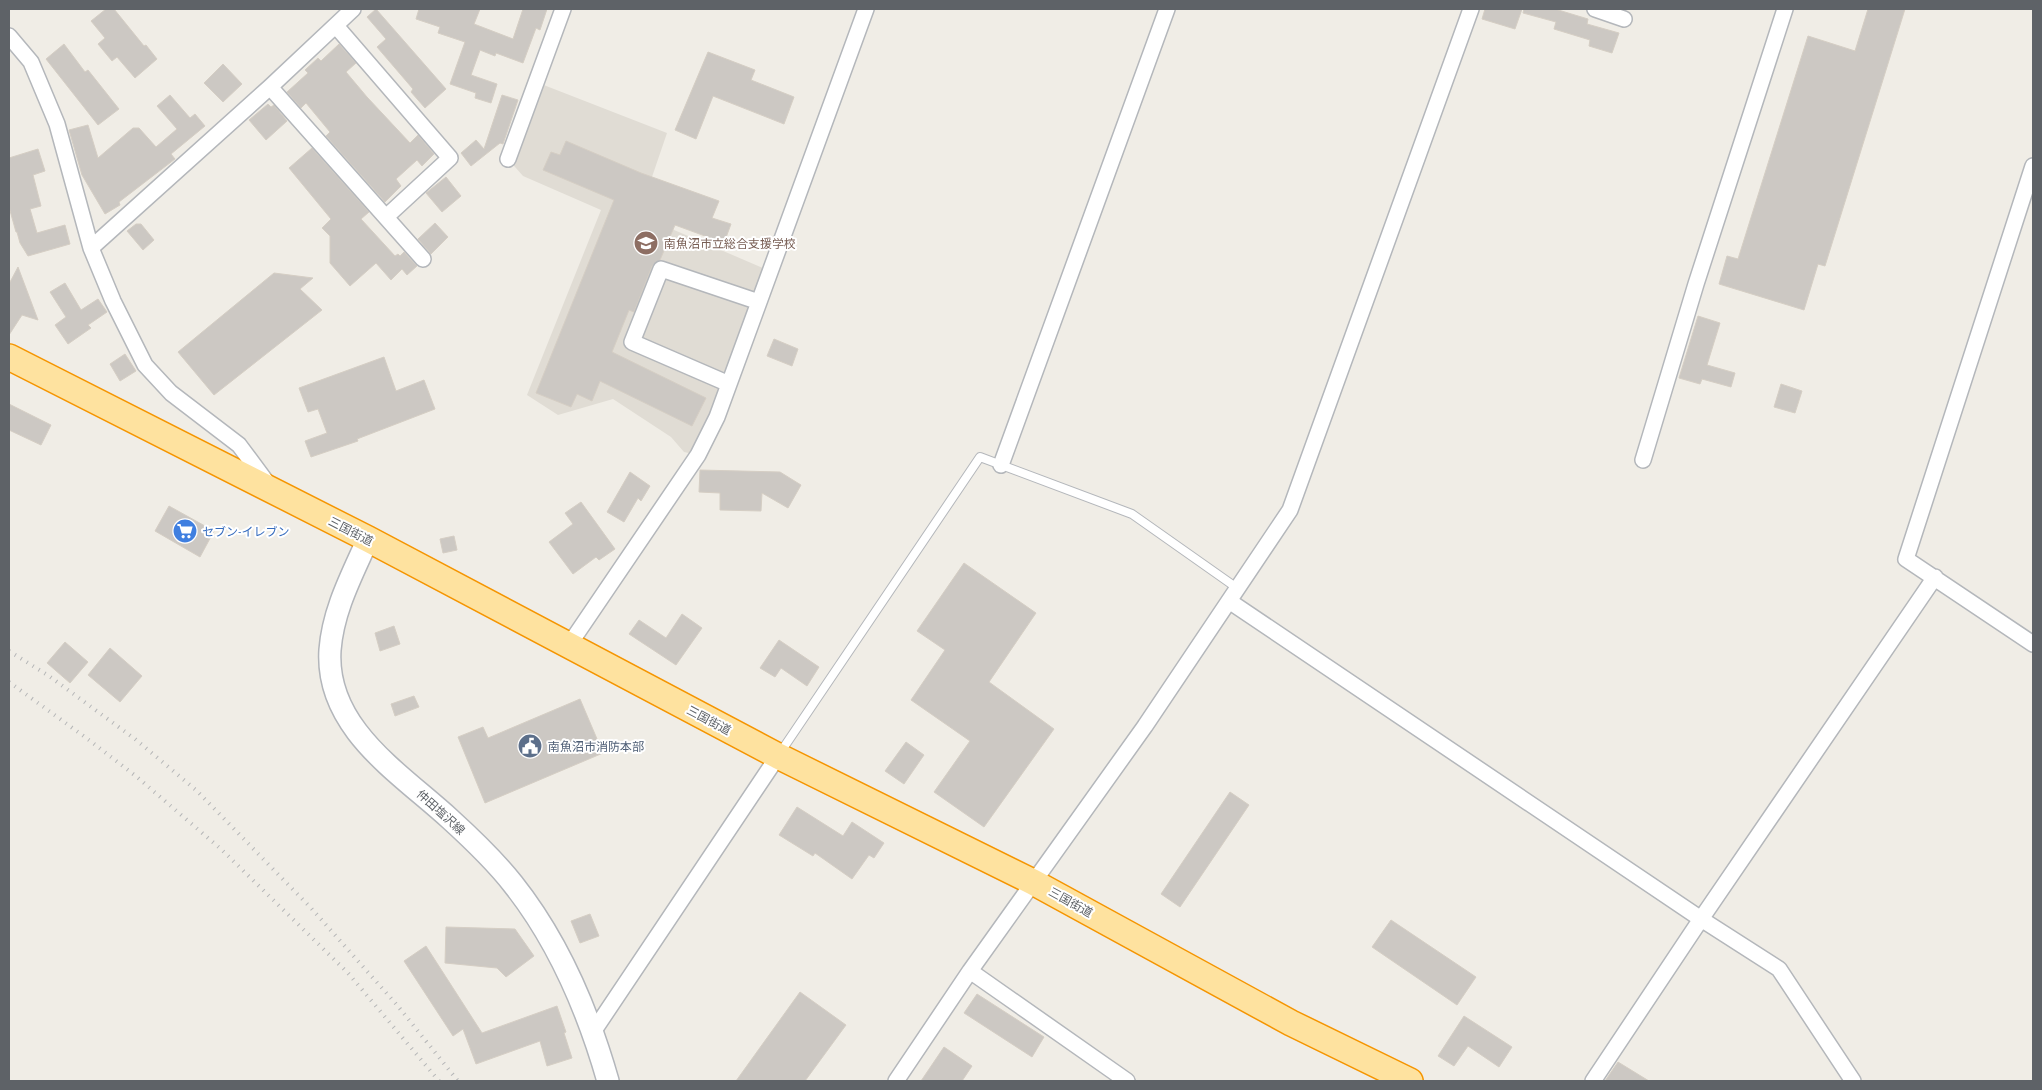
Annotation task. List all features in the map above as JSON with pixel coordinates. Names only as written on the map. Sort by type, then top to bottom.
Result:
[{"type":"highway","name":"三国街道","points":[[9,357],[368,539],[778,756],[1033,882],[1291,1022],[1410,1081]]},
{"type":"main road","name":"仲田塩沢線","points":[[368,539],[342,598],[334,626],[330,651],[332,677],[340,704],[354,728],[372,750],[451,819],[513,884],[541,922],[570,974],[593,1032],[608,1081]]},
{"type":"street","points":[[91,248],[270,87],[353,9]]},
{"type":"street","points":[[508,159],[563,9]]},
{"type":"street","points":[[569,645],[698,455],[717,417],[866,9]]},
{"type":"street","points":[[1001,465],[1167,9]]},
{"type":"street","points":[[896,1081],[970,971],[1145,726],[1290,510],[1471,9]]},
{"type":"street","points":[[1595,9],[1624,19]]},
{"type":"street","points":[[1643,460],[1699,274],[1785,9]]},
{"type":"street","points":[[336,26],[450,158],[386,217]]},
{"type":"street","points":[[9,36],[31,62],[57,124],[91,248],[113,301],[145,366],[171,392],[238,445],[274,492]]},
{"type":"street","points":[[270,87],[423,259]]},
{"type":"street","points":[[2033,166],[1906,559],[2033,644]]},
{"type":"street","points":[[729,384],[632,342],[661,269],[759,302]]},
{"type":"street","points":[[1593,1081],[1701,919],[1935,577]]},
{"type":"street","points":[[1233,595],[1701,919],[1779,969],[1853,1081]]},
{"type":"street","points":[[593,1032],[778,756]]},
{"type":"street","points":[[970,971],[1127,1081]]},
{"type":"lane","points":[[778,756],[980,457],[1132,514],[1233,595]]},
{"type":"shaded area","name":"南魚沼市立総合支援学校","points":[[536,82],[667,133],[639,215],[770,271],[698,455],[684,452],[671,437],[613,399],[558,415],[527,395],[601,210],[523,176],[508,159]]},
{"type":"building","points":[[106,9],[114,9],[157,59],[135,78],[117,57],[112,61],[98,44],[105,38],[91,21]]},
{"type":"building","points":[[376,9],[446,89],[425,108],[411,92],[413,89],[377,47],[386,39],[367,17]]},
{"type":"building","points":[[419,9],[480,9],[474,24],[513,39],[523,9],[547,9],[540,30],[536,28],[523,63],[496,53],[495,56],[480,50],[471,75],[497,84],[491,103],[475,98],[476,93],[450,84],[465,42],[438,33],[440,27],[416,19]]},
{"type":"building","points":[[1485,9],[1522,9],[1515,29],[1482,19]]},
{"type":"building","points":[[1524,9],[1555,9],[1588,19],[1587,24],[1619,33],[1612,53],[1589,46],[1590,40],[1554,29],[1556,22],[1523,13]]},
{"type":"building","points":[[1868,9],[1905,9],[1825,266],[1818,264],[1804,310],[1719,284],[1727,256],[1738,259],[1808,36],[1855,51]]},
{"type":"building","points":[[64,44],[85,72],[88,70],[119,109],[98,125],[46,59]]},
{"type":"building","points":[[339,44],[356,63],[346,72],[367,97],[410,143],[418,135],[434,154],[422,166],[417,160],[396,179],[401,186],[385,202],[326,136],[330,132],[306,103],[301,108],[287,92],[308,73],[305,70],[318,58],[321,61]]},
{"type":"building","points":[[708,52],[755,70],[751,80],[794,97],[784,124],[713,96],[696,139],[675,130]]},
{"type":"building","points":[[223,64],[242,84],[223,102],[204,83]]},
{"type":"building","points":[[170,95],[190,118],[195,114],[205,126],[171,154],[175,159],[119,202],[120,205],[105,214],[82,175],[69,130],[88,125],[98,158],[133,128],[139,128],[156,147],[177,129],[157,106]]},
{"type":"building","points":[[502,95],[518,100],[503,144],[500,143],[471,166],[461,153],[476,140],[484,149]]},
{"type":"building","points":[[268,104],[271,107],[274,105],[287,121],[266,140],[249,120]]},
{"type":"building","points":[[566,141],[641,173],[719,201],[712,218],[731,224],[724,243],[675,225],[660,260],[652,266],[634,312],[629,310],[612,352],[706,398],[692,426],[600,381],[592,401],[577,394],[571,407],[536,393],[614,200],[543,170],[551,152],[560,155]]},
{"type":"building","points":[[312,148],[369,212],[361,219],[395,256],[398,254],[400,256],[404,252],[417,266],[407,275],[402,269],[391,280],[376,263],[350,286],[330,263],[330,236],[322,228],[331,219],[289,168]]},
{"type":"building","points":[[38,149],[45,171],[33,175],[41,206],[30,209],[37,233],[65,225],[70,244],[28,256],[20,243],[9,207],[9,158]]},
{"type":"building","points":[[446,177],[461,196],[442,212],[426,193]]},
{"type":"building","points":[[435,223],[448,237],[431,254],[418,239]]},
{"type":"building","points":[[136,224],[141,224],[154,240],[143,250],[127,231]]},
{"type":"building","points":[[18,267],[38,320],[22,315],[9,335],[9,284]]},
{"type":"building","points":[[274,273],[313,278],[300,289],[322,310],[214,395],[178,352]]},
{"type":"building","points":[[65,283],[81,310],[98,299],[107,312],[88,325],[91,328],[68,344],[55,325],[66,317],[50,292]]},
{"type":"building","points":[[1698,316],[1720,323],[1707,365],[1735,373],[1731,387],[1702,379],[1700,384],[1679,378]]},
{"type":"building","points":[[774,339],[798,349],[792,366],[767,356]]},
{"type":"building","points":[[125,354],[136,371],[120,381],[110,364]]},
{"type":"building","points":[[384,357],[396,391],[424,380],[435,409],[357,439],[358,441],[311,457],[305,441],[327,433],[318,409],[308,412],[299,388]]},
{"type":"building","points":[[1781,384],[1802,391],[1795,413],[1774,407]]},
{"type":"building","points":[[9,404],[51,425],[41,445],[9,430]]},
{"type":"building","points":[[700,470],[780,472],[801,485],[788,508],[762,493],[761,511],[720,510],[720,493],[699,492]]},
{"type":"building","points":[[630,472],[650,486],[641,501],[638,498],[624,522],[607,512]]},
{"type":"building","points":[[581,502],[615,549],[599,560],[596,557],[573,574],[549,542],[573,524],[565,513]]},
{"type":"building","name":"セブン-イレブン","points":[[169,506],[214,531],[200,557],[155,531]]},
{"type":"building","points":[[454,536],[457,550],[443,553],[440,539]]},
{"type":"building","points":[[964,563],[1036,613],[989,682],[1054,729],[984,827],[934,792],[970,741],[911,700],[945,650],[917,631]]},
{"type":"building","points":[[682,614],[702,628],[676,665],[629,634],[639,620],[666,638]]},
{"type":"building","points":[[394,626],[400,644],[380,651],[375,633]]},
{"type":"building","points":[[779,640],[819,667],[807,686],[781,668],[775,677],[760,668]]},
{"type":"building","points":[[65,642],[88,662],[70,683],[47,663]]},
{"type":"building","points":[[110,648],[142,676],[120,702],[88,675]]},
{"type":"building","points":[[414,696],[419,707],[395,716],[391,704]]},
{"type":"building","name":"南魚沼市消防本部","points":[[580,699],[603,753],[485,803],[458,737],[483,727],[488,738]]},
{"type":"building","points":[[906,742],[924,755],[904,784],[885,771]]},
{"type":"building","points":[[1230,792],[1249,805],[1180,907],[1161,894]]},
{"type":"building","points":[[797,807],[843,836],[852,822],[884,843],[874,858],[869,855],[852,879],[815,853],[813,856],[779,835]]},
{"type":"building","points":[[590,914],[599,936],[580,943],[571,921]]},
{"type":"building","points":[[1391,920],[1476,977],[1457,1005],[1372,947]]},
{"type":"building","points":[[446,927],[515,929],[534,956],[506,977],[497,968],[445,963]]},
{"type":"building","points":[[426,946],[482,1033],[557,1006],[572,1058],[547,1066],[540,1041],[476,1064],[463,1029],[453,1036],[404,961]]},
{"type":"building","points":[[800,992],[846,1025],[805,1081],[736,1081]]},
{"type":"building","points":[[977,994],[1044,1037],[1032,1057],[964,1013]]},
{"type":"building","points":[[1464,1016],[1512,1047],[1499,1067],[1468,1046],[1454,1066],[1438,1056]]},
{"type":"building","points":[[944,1047],[972,1066],[962,1081],[921,1081]]},
{"type":"building","points":[[1618,1062],[1649,1081],[1605,1081]]},
{"type":"railway","points":[[9,651],[49,676],[135,739],[197,791],[311,908],[397,1005],[458,1081]]},
{"type":"railway","points":[[9,682],[137,777],[222,850],[348,973],[439,1081]]},
{"type":"place","name":"南魚沼市立総合支援学校","points":[[646,243]]},
{"type":"place","name":"セブン-イレブン","points":[[185,531]]},
{"type":"place","name":"南魚沼市消防本部","points":[[530,746]]}]
